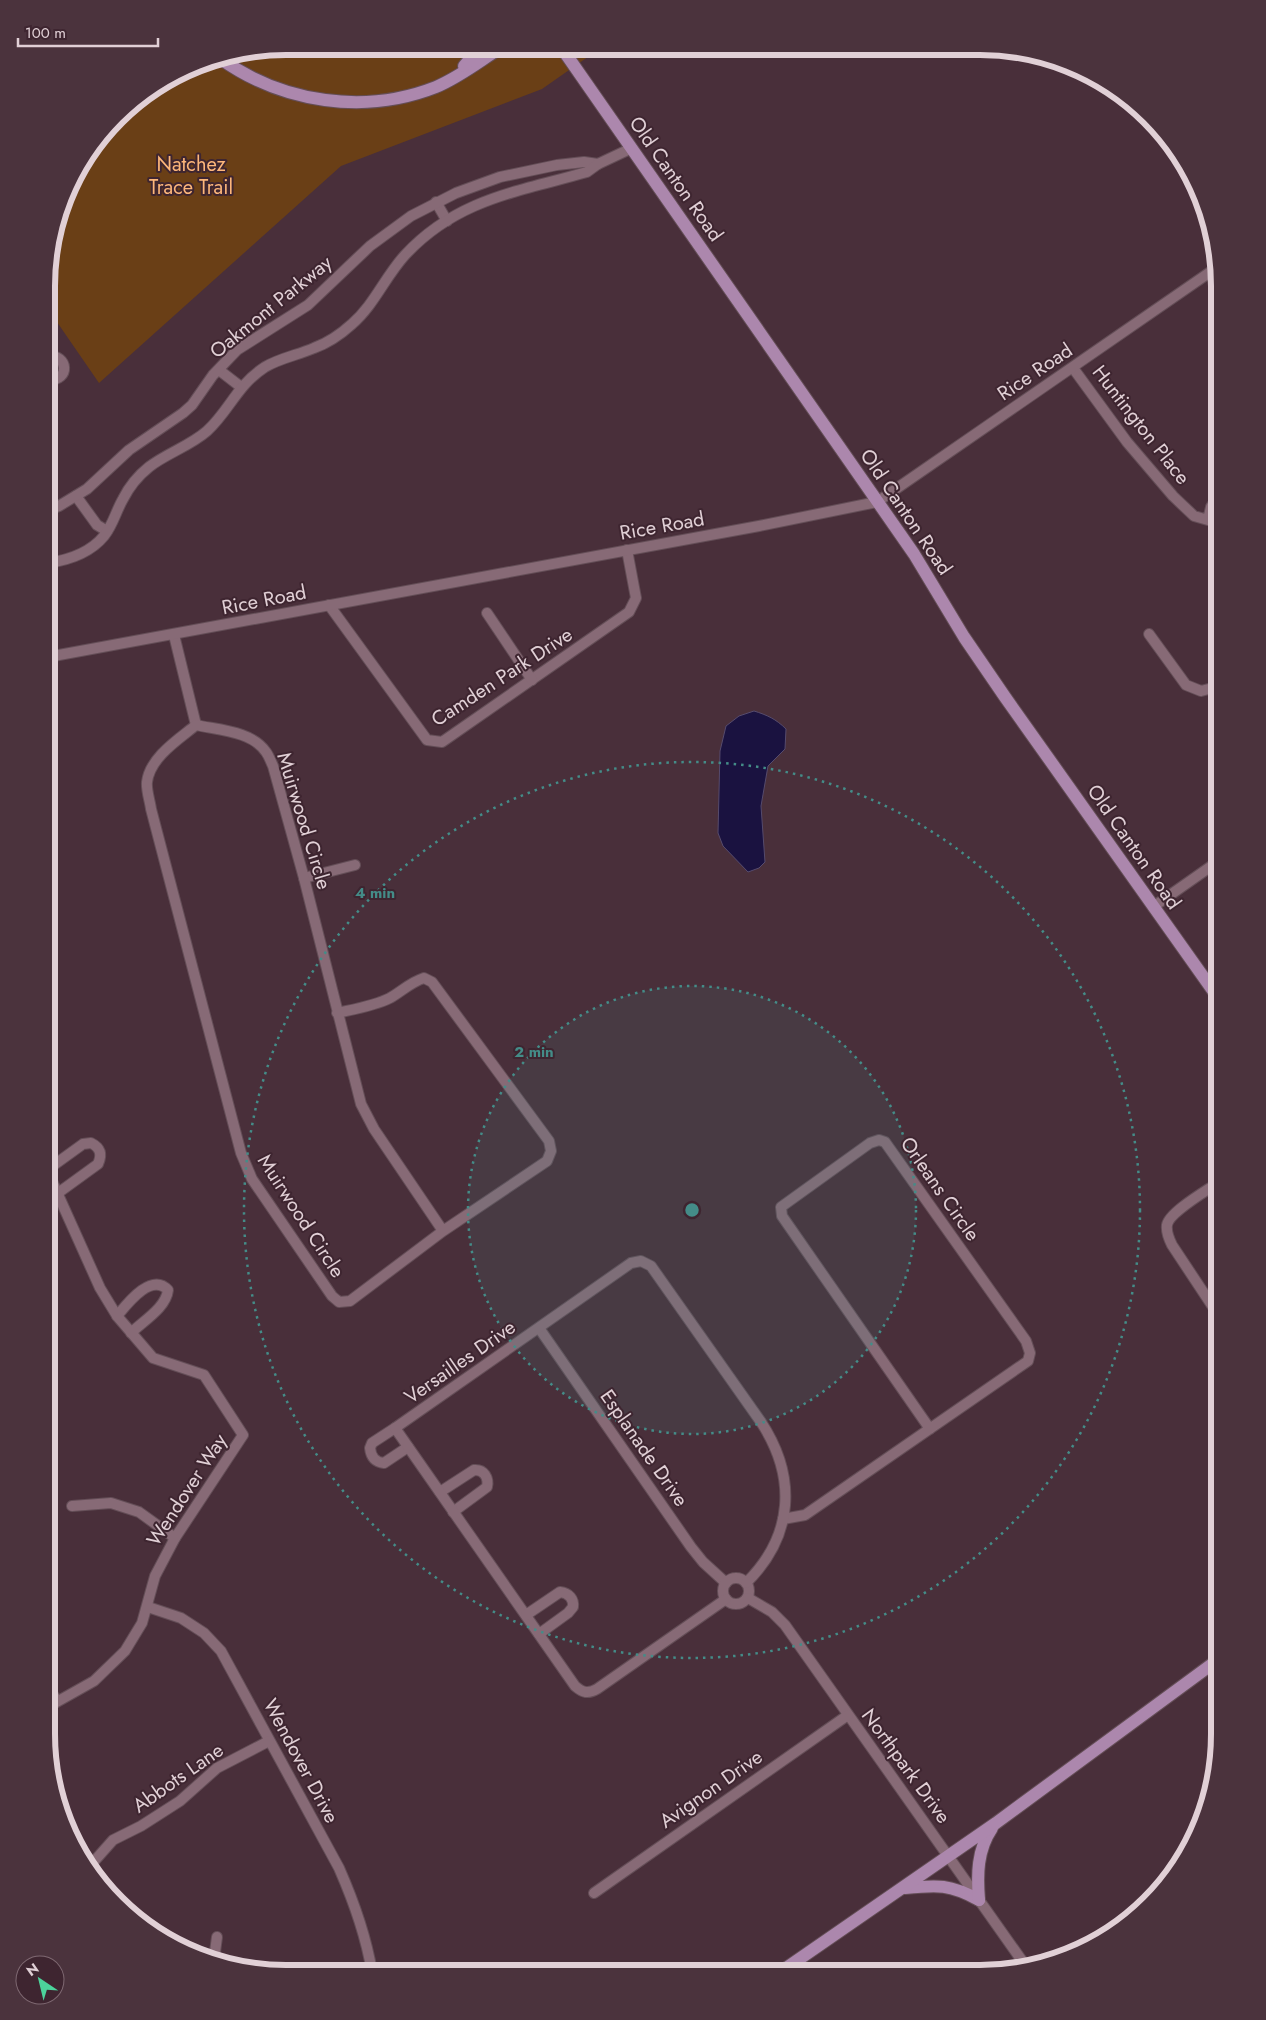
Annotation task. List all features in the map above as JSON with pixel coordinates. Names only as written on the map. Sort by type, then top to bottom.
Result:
[{"type":"main road","points":[[448,81],[472,55]]},
{"type":"main road","points":[[226,63],[261,83],[309,97],[340,102],[392,99],[424,91],[448,81],[489,55]]},
{"type":"main road","name":"Old Canton Road","points":[[567,55],[914,554],[964,637],[1005,698],[1211,987]]},
{"type":"main road","points":[[791,1965],[996,1823],[1211,1665]]},
{"type":"main road","points":[[979,1900],[978,1865],[986,1839],[996,1823]]},
{"type":"main road","points":[[903,1888],[937,1885],[963,1891],[979,1900]]},
{"type":"street","name":"Oakmont Parkway","points":[[55,562],[83,553],[94,545],[107,531],[123,498],[139,476],[161,458],[206,431],[241,387],[254,375],[284,358],[314,348],[352,324],[373,300],[392,270],[429,232],[465,210],[508,192],[587,172],[598,164],[632,148]]},
{"type":"street","name":"Oakmont Parkway","points":[[55,506],[76,496],[99,480],[129,450],[183,413],[227,360],[248,342],[295,314],[320,295],[355,259],[392,228],[456,192],[504,176],[566,164],[584,162],[598,164]]},
{"type":"street","points":[[504,176],[508,192]]},
{"type":"street","points":[[436,202],[446,221]]},
{"type":"street","name":"Rice Road","points":[[55,657],[759,526],[877,502],[1211,271]]},
{"type":"street","points":[[55,357],[62,360],[64,371],[62,376],[55,380]]},
{"type":"street","name":"Huntington Place","points":[[1073,368],[1127,442],[1173,496],[1194,516],[1208,520],[1211,507]]},
{"type":"street","points":[[219,370],[241,387]]},
{"type":"street","points":[[76,496],[97,524],[107,531]]},
{"type":"street","name":"Camden Park Drive","points":[[329,605],[427,740],[442,742],[629,612],[636,598],[627,550]]},
{"type":"street","points":[[486,613],[532,680]]},
{"type":"street","points":[[174,634],[196,725]]},
{"type":"street","points":[[1149,634],[1186,685],[1201,691],[1211,688]]},
{"type":"street","name":"Muirwood Circle","points":[[196,725],[244,735],[256,742],[266,751],[273,766],[304,878],[361,1104],[374,1129],[443,1231],[350,1301],[340,1302],[332,1296],[252,1179],[241,1153],[151,809],[147,781],[154,765],[163,753],[196,725]]},
{"type":"street","points":[[304,878],[355,865]]},
{"type":"street","points":[[1153,906],[1211,866]]},
{"type":"street","points":[[337,1013],[378,1003],[424,978],[432,982],[549,1141],[551,1151],[547,1161],[443,1231]]},
{"type":"street","name":"Orleans Circle","points":[[783,1520],[805,1515],[1028,1361],[1030,1353],[1026,1341],[885,1142],[879,1140],[870,1143],[781,1207],[782,1216],[930,1428]]},
{"type":"street","points":[[55,1164],[83,1144],[91,1143],[100,1150],[101,1156],[98,1164],[55,1196]]},
{"type":"street","name":"Wendover Way","points":[[55,1187],[100,1288],[117,1316],[153,1358],[204,1374],[243,1436],[174,1538],[155,1576],[148,1607],[142,1623],[125,1651],[94,1681],[57,1701]]},
{"type":"street","points":[[1211,1188],[1174,1213],[1167,1223],[1167,1232],[1172,1245],[1211,1304]]},
{"type":"street","name":"Versailles Drive","points":[[726,1599],[590,1693],[580,1691],[395,1428],[632,1262],[641,1261],[651,1266],[756,1414],[776,1448],[786,1487],[783,1520],[776,1542],[767,1557],[746,1583]]},
{"type":"street","points":[[117,1316],[138,1293],[149,1286],[158,1285],[168,1290],[161,1306],[131,1333]]},
{"type":"street","name":"Esplanade Drive","points":[[539,1328],[691,1547],[726,1583]]},
{"type":"street","points":[[395,1428],[372,1443],[370,1448],[372,1457],[384,1463],[408,1447]]},
{"type":"street","points":[[440,1492],[474,1470],[481,1470],[484,1473],[488,1482],[487,1487],[453,1512]]},
{"type":"street","points":[[72,1506],[111,1503],[139,1512],[174,1538]]},
{"type":"street","points":[[737,1578],[746,1583],[749,1590],[748,1598],[743,1602],[736,1604],[726,1599],[724,1590],[726,1583],[737,1578]]},
{"type":"street","points":[[526,1615],[560,1592],[568,1594],[571,1598],[572,1607],[568,1613],[539,1634]]},
{"type":"street","name":"Northpark Drive","points":[[748,1598],[772,1612],[785,1625],[1022,1961]]},
{"type":"street","name":"Wendover Drive","points":[[148,1607],[181,1618],[204,1633],[221,1651],[339,1868],[352,1898],[368,1949],[371,1965]]},
{"type":"street","name":"Avignon Drive","points":[[594,1893],[848,1715]]},
{"type":"street","name":"Abbots Lane","points":[[94,1862],[113,1840],[141,1826],[180,1801],[217,1768],[269,1740]]},
{"type":"street","points":[[213,1953],[215,1952],[217,1937]]},
{"type":"green space","name":"Natchez Trace Trail","points":[[271,55],[591,55],[542,89],[341,166],[99,383],[55,319],[55,271],[59,241],[67,212],[79,184],[94,158],[112,134],[134,112],[158,94],[184,79],[212,67],[241,59]]},
{"type":"shaded area","points":[[754,711],[771,718],[786,729],[785,749],[768,766],[761,806],[765,862],[759,868],[748,872],[723,846],[718,833],[720,751],[726,726],[739,716]]}]
